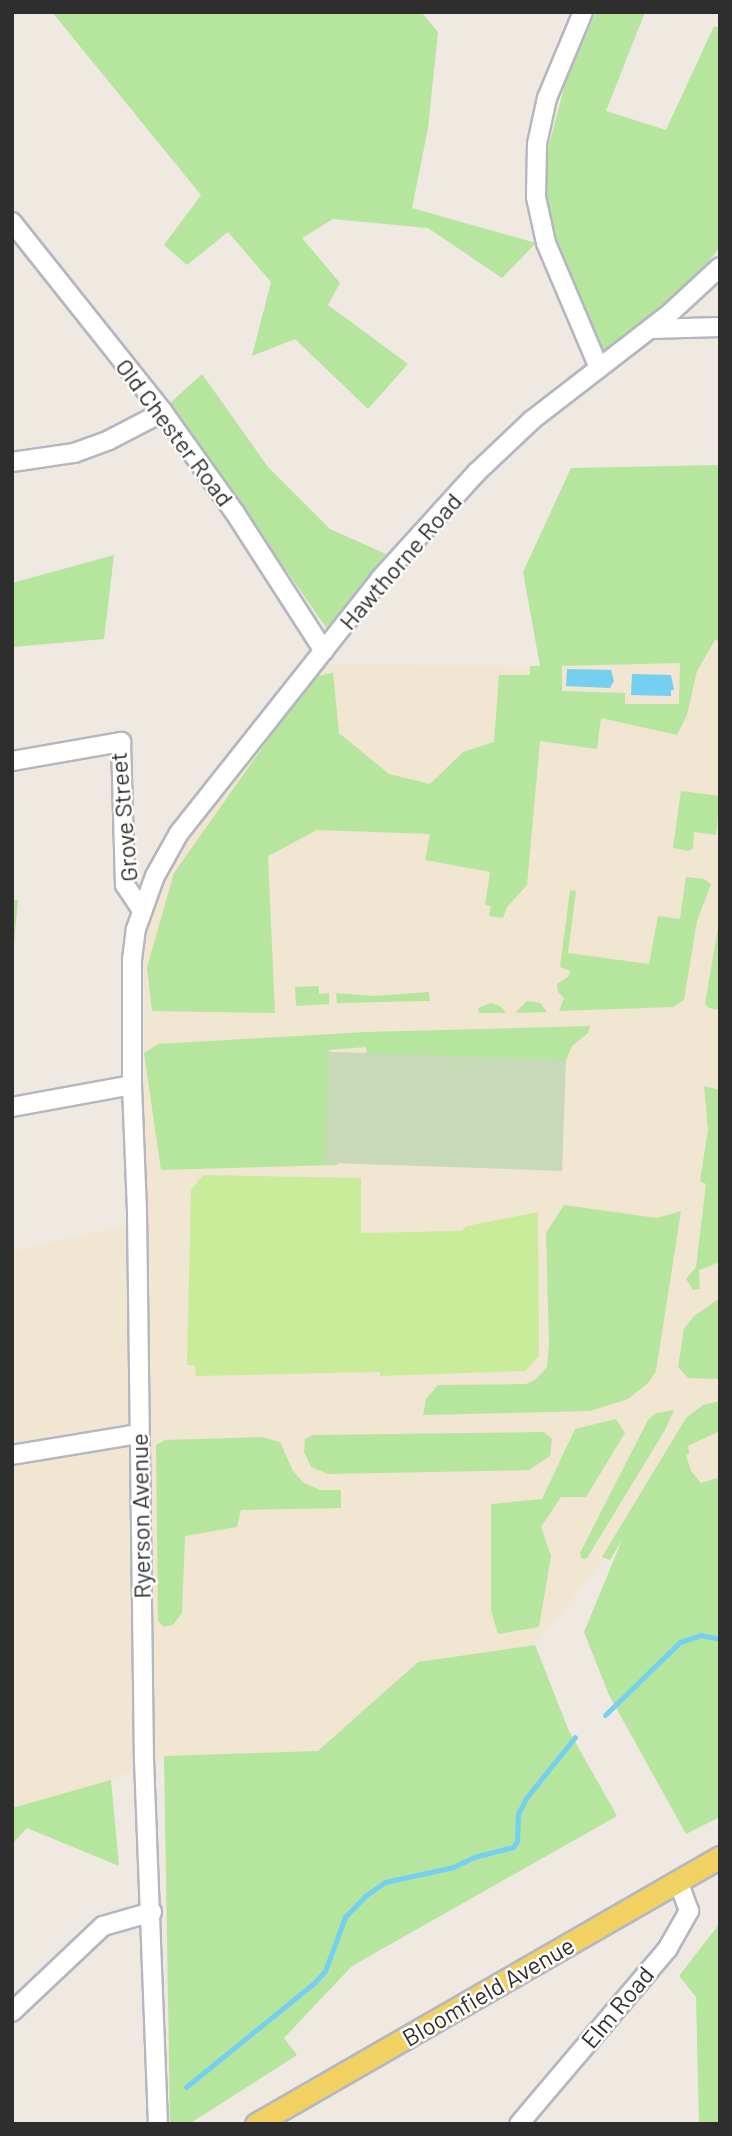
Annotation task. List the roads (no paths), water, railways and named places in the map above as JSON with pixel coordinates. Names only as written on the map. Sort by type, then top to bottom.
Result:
[{"type":"main road","name":"Bloomfield Avenue","points":[[256,2124],[720,1857]]},
{"type":"street","points":[[583,12],[547,97],[537,144],[536,197],[546,243],[599,368]]},
{"type":"street","name":"Old Chester Road","points":[[12,222],[163,412],[236,513],[324,651]]},
{"type":"street","name":"Hawthorne Road","points":[[142,909],[155,876],[179,833],[380,579],[477,472],[532,420],[649,329],[720,267]]},
{"type":"street","points":[[649,329],[720,327]]},
{"type":"street","points":[[12,462],[74,453],[109,440],[163,412]]},
{"type":"street","name":"Grove Street","points":[[12,761],[121,742],[125,885],[142,909]]},
{"type":"street","name":"Ryerson Avenue","points":[[142,909],[132,960],[132,1085],[143,1750],[152,1912],[158,2124]]},
{"type":"street","points":[[12,1107],[132,1085]]},
{"type":"street","points":[[12,1455],[139,1434]]},
{"type":"street","name":"Elm Road","points":[[519,2124],[668,1948],[689,1911],[678,1881]]},
{"type":"street","points":[[12,2012],[103,1926],[152,1912]]},
{"type":"water","points":[[567,669],[611,670],[614,681],[610,688],[566,686]]},
{"type":"water","points":[[632,674],[671,675],[674,690],[671,690],[671,696],[631,695]]},
{"type":"waterway","points":[[605,1715],[680,1642],[701,1635],[720,1639]]},
{"type":"waterway","points":[[186,2087],[315,1982],[325,1971],[345,1917],[365,1896],[385,1882],[453,1867],[474,1857],[513,1847],[517,1841],[518,1814],[526,1798],[575,1737]]}]
